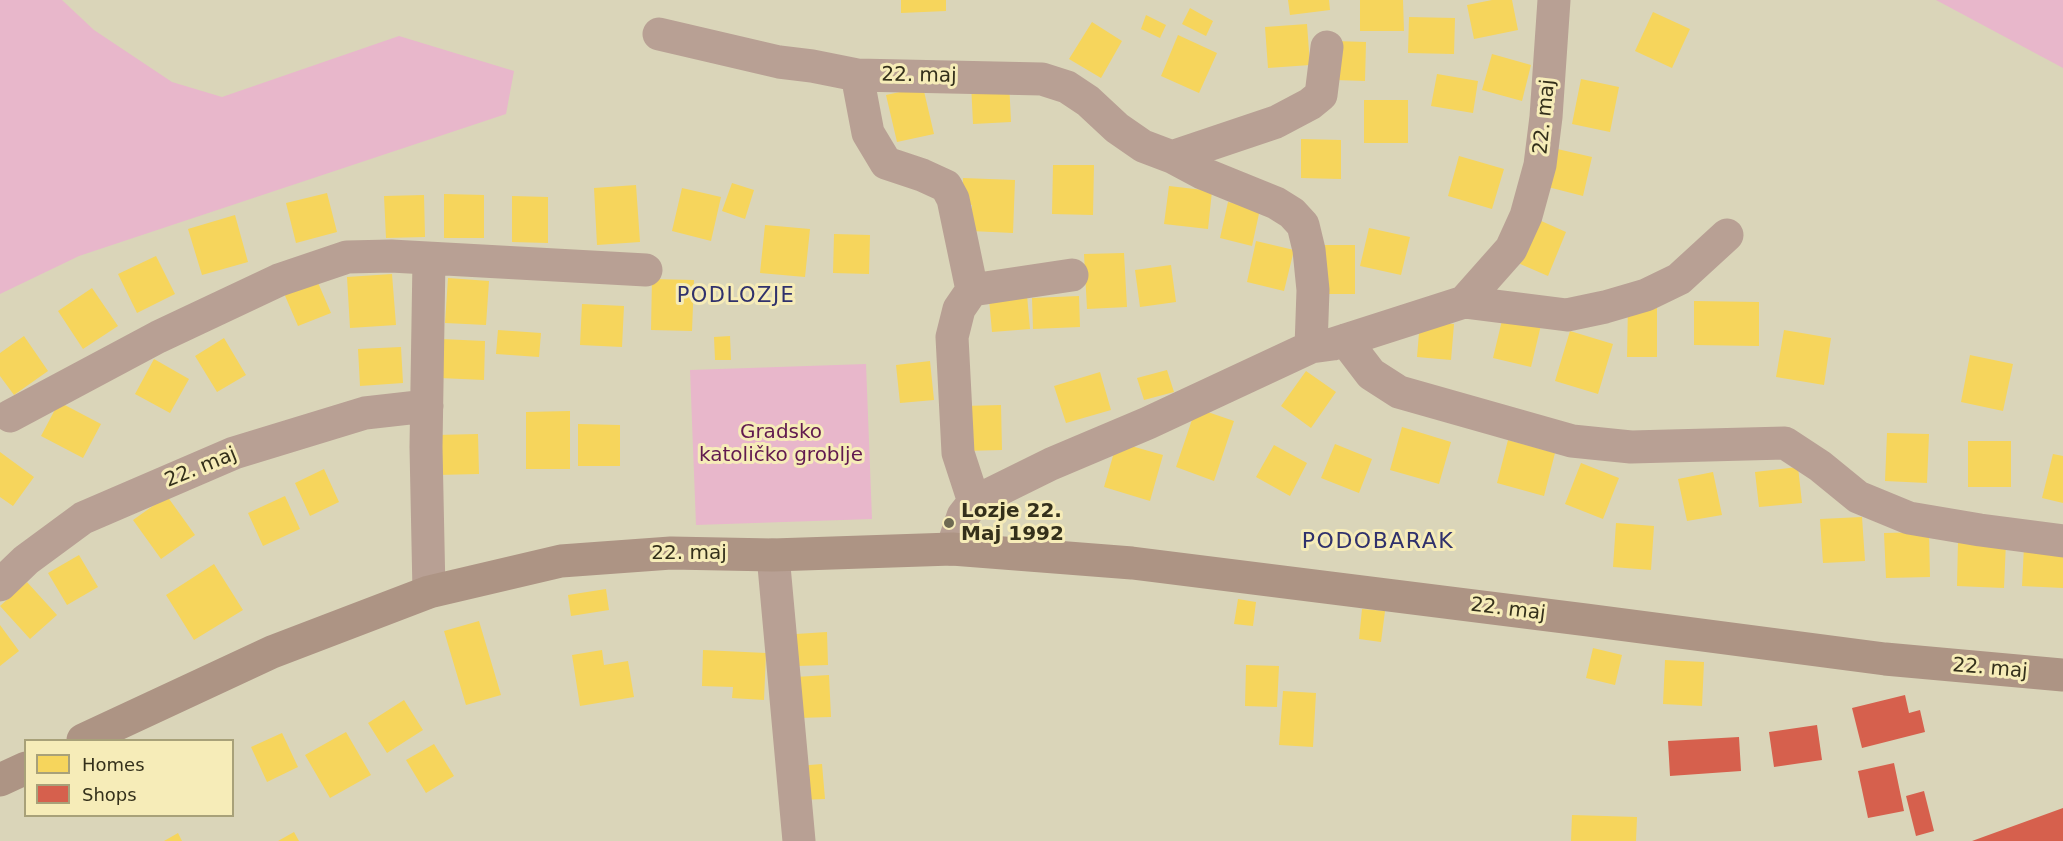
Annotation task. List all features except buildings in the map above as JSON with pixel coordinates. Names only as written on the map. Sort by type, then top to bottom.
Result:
[{"type":"main road","name":"22. maj","points":[[87,739],[272,652],[429,592],[561,561],[671,552],[773,555],[952,549],[1132,563],[1886,659],[2063,675]]},
{"type":"main road","points":[[0,780],[24,769]]},
{"type":"street","name":"22. maj","points":[[1464,302],[1511,249],[1526,216],[1540,165],[1546,117],[1554,0]]},
{"type":"street","points":[[659,34],[779,62],[857,75]]},
{"type":"street","points":[[1172,157],[1276,122],[1310,104],[1321,94],[1327,47]]},
{"type":"street","name":"22. maj","points":[[972,290],[953,199],[946,186],[886,163],[868,133],[857,75],[1042,79],[1067,87],[1088,101],[1118,128],[1143,146],[1276,203],[1292,213],[1303,225],[1309,250],[1313,290],[1311,347]]},
{"type":"street","points":[[952,549],[963,516],[974,502],[1051,464],[1148,423],[1311,347],[1345,340],[1464,302],[1567,315],[1605,307],[1646,295],[1679,279],[1727,235]]},
{"type":"street","points":[[10,416],[158,337],[279,280],[347,257],[391,256],[646,270]]},
{"type":"street","points":[[429,259],[427,406],[429,592]]},
{"type":"street","points":[[974,502],[958,453],[952,337],[959,309],[972,290],[1072,275]]},
{"type":"street","points":[[1345,340],[1371,374],[1399,392],[1572,441],[1631,447],[1785,443],[1820,466],[1858,497],[1909,518],[2063,541]]},
{"type":"street","name":"22. maj","points":[[0,585],[26,560],[83,518],[234,453],[365,413],[427,406]]},
{"type":"street","points":[[773,555],[799,841]]},
{"type":"green space","points":[[0,0],[62,0],[94,30],[172,82],[222,97],[399,36],[514,71],[506,114],[79,256],[0,294]]},
{"type":"green space","points":[[1936,0],[2063,0],[2063,68]]},
{"type":"green space","name":"Gradsko katoličko groblje","points":[[866,364],[872,519],[696,525],[690,370]]},
{"type":"place","name":"Lozje 22. Maj 1992","points":[[949,523]]},
{"type":"district","name":"PODLOZJE","points":[[736,297]]},
{"type":"district","name":"PODOBARAK","points":[[1378,542]]}]
